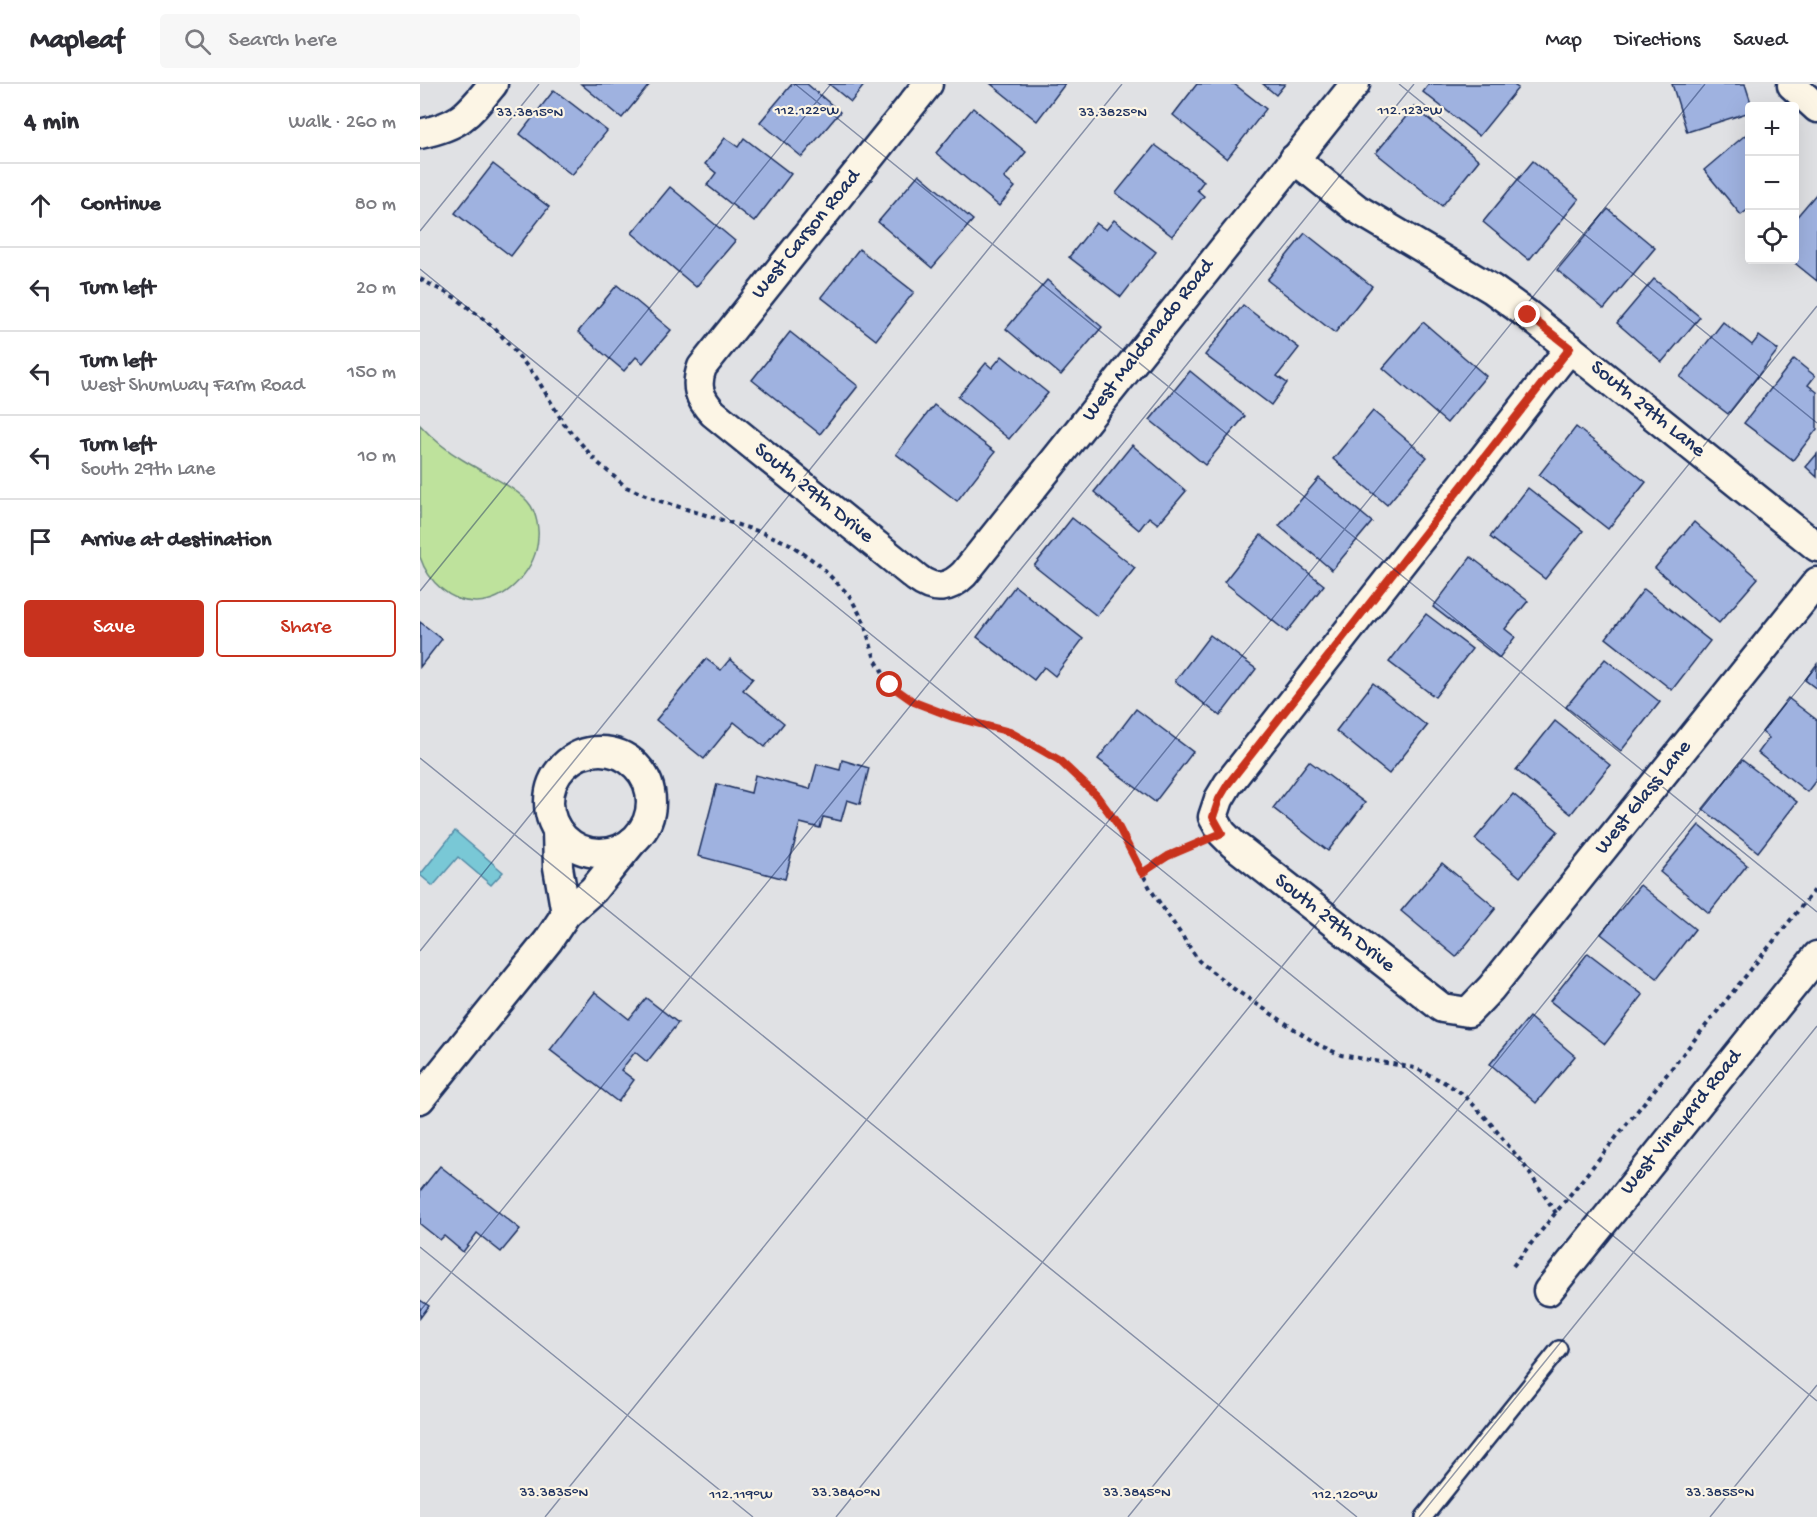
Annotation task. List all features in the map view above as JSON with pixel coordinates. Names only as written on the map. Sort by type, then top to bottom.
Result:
[{"type":"street","points":[[420,134],[446,128],[470,113],[493,84]]},
{"type":"street","name":"West Carson Road","points":[[699,391],[698,379],[702,367],[928,84]]},
{"type":"street","name":"West Maldonado Road","points":[[937,588],[954,584],[964,574],[1355,84]]},
{"type":"street","points":[[1792,85],[1817,108]]},
{"type":"street","name":"South 29th Lane","points":[[1294,159],[1357,209],[1492,289],[1570,348],[1817,547]]},
{"type":"street","points":[[1217,825],[1219,799],[1228,784],[1570,348]]},
{"type":"street","name":"South 29th Drive","points":[[699,391],[703,403],[713,412],[917,579],[937,588]]},
{"type":"street","name":"West Glass Lane","points":[[1468,1012],[1499,979],[1817,582]]},
{"type":"street","points":[[420,1100],[548,941],[566,914],[593,890],[632,842],[645,826],[650,811],[650,793],[645,777],[633,763],[618,754],[602,751],[584,753],[569,761],[557,774],[550,790],[548,806],[552,822],[561,837],[573,847],[589,853],[605,854],[621,849],[632,842]]},
{"type":"street","name":"South 29th Drive","points":[[1217,825],[1233,844],[1442,1008],[1468,1012]]},
{"type":"street","points":[[557,830],[558,867],[566,914]]},
{"type":"street","name":"West Vineyard Road","points":[[1548,1291],[1817,956]]},
{"type":"lane","points":[[1424,1517],[1559,1349]]},
{"type":"path","points":[[420,279],[456,298],[496,329],[536,377],[564,424],[597,462],[626,487],[660,501],[761,532],[790,544],[818,564],[849,595],[863,620],[875,659],[890,685],[914,702],[953,717],[1010,732],[1059,760],[1096,795],[1109,813],[1151,890],[1199,961],[1234,989],[1317,1044],[1341,1055],[1415,1068],[1463,1094],[1487,1119],[1524,1165],[1556,1213]]},
{"type":"path","points":[[1142,873],[1217,825]]},
{"type":"path","points":[[1513,1266],[1817,887]]},
{"type":"green space","points":[[420,425],[451,452],[519,493],[533,509],[538,533],[532,560],[519,581],[499,596],[477,602],[458,599],[441,589],[424,566],[420,557]]},
{"type":"water","points":[[455,831],[503,872],[491,885],[458,857],[433,886],[420,875]]},
{"type":"building","points":[[581,84],[650,84],[622,118]]},
{"type":"building","points":[[792,84],[807,84],[840,112],[802,157],[760,122]]},
{"type":"building","points":[[829,84],[865,84],[851,102]]},
{"type":"building","points":[[991,84],[1065,84],[1037,121]]},
{"type":"building","points":[[1197,84],[1234,84],[1266,109],[1227,159],[1173,115]]},
{"type":"building","points":[[1263,84],[1285,84],[1276,95]]},
{"type":"building","points":[[1429,84],[1512,84],[1518,88],[1479,136],[1423,92]]},
{"type":"building","points":[[1672,84],[1745,84],[1751,102],[1745,102],[1745,114],[1687,132]]},
{"type":"building","points":[[554,90],[607,131],[572,175],[520,134]]},
{"type":"building","points":[[1414,107],[1479,160],[1442,206],[1376,153]]},
{"type":"building","points":[[973,108],[1026,152],[1004,178],[1015,187],[999,206],[936,153]]},
{"type":"building","points":[[1745,135],[1745,212],[1741,215],[1704,170]]},
{"type":"building","points":[[725,138],[738,147],[744,138],[791,174],[754,222],[707,185],[716,173],[705,164]]},
{"type":"building","points":[[1155,145],[1204,181],[1197,190],[1204,196],[1172,236],[1116,193]]},
{"type":"building","points":[[1533,161],[1579,199],[1529,260],[1483,222]]},
{"type":"building","points":[[493,164],[549,207],[511,256],[455,213]]},
{"type":"building","points":[[919,174],[973,220],[932,268],[878,222]]},
{"type":"building","points":[[670,187],[735,241],[696,287],[632,233]]},
{"type":"building","points":[[1817,193],[1817,281],[1796,264],[1799,264],[1799,214]]},
{"type":"building","points":[[1608,209],[1655,248],[1604,309],[1557,270]]},
{"type":"building","points":[[1114,220],[1156,252],[1121,297],[1069,257],[1096,223],[1106,230]]},
{"type":"building","points":[[1305,233],[1372,286],[1335,333],[1267,280]]},
{"type":"building","points":[[859,249],[914,292],[876,340],[821,297]]},
{"type":"building","points":[[1654,279],[1700,317],[1662,362],[1617,323]]},
{"type":"building","points":[[1047,280],[1102,327],[1061,375],[1006,329]]},
{"type":"building","points":[[617,285],[671,330],[643,363],[636,357],[624,371],[578,332]]},
{"type":"building","points":[[1243,305],[1299,348],[1277,376],[1287,383],[1271,405],[1205,355]]},
{"type":"building","points":[[1423,322],[1486,376],[1447,423],[1383,368]]},
{"type":"building","points":[[1723,322],[1752,345],[1759,336],[1778,350],[1728,414],[1680,377]]},
{"type":"building","points":[[790,332],[858,386],[820,434],[752,380]]},
{"type":"building","points":[[1002,356],[1048,393],[1009,439],[958,397],[986,363],[992,368]]},
{"type":"building","points":[[1794,359],[1815,376],[1808,385],[1817,392],[1817,429],[1793,460],[1744,423]]},
{"type":"building","points":[[1190,371],[1245,416],[1205,465],[1150,420]]},
{"type":"building","points":[[934,405],[995,452],[957,501],[896,454]]},
{"type":"building","points":[[1373,411],[1427,457],[1387,505],[1333,459]]},
{"type":"building","points":[[1576,427],[1646,482],[1608,529],[1539,475]]},
{"type":"building","points":[[1132,445],[1186,491],[1158,524],[1149,517],[1139,530],[1094,492]]},
{"type":"building","points":[[1817,454],[1817,477],[1806,467]]},
{"type":"building","points":[[1319,478],[1372,522],[1332,570],[1279,526]]},
{"type":"building","points":[[1528,488],[1583,531],[1545,579],[1490,537]]},
{"type":"building","points":[[1072,518],[1135,568],[1097,616],[1034,566]]},
{"type":"building","points":[[1694,522],[1758,578],[1719,623],[1655,568]]},
{"type":"building","points":[[1261,535],[1324,585],[1287,632],[1224,582]]},
{"type":"building","points":[[1471,557],[1528,601],[1505,629],[1515,637],[1499,658],[1433,607]]},
{"type":"building","points":[[1015,586],[1083,639],[1055,676],[1044,667],[1034,680],[977,637]]},
{"type":"building","points":[[1644,589],[1710,641],[1672,690],[1606,638]]},
{"type":"building","points":[[1426,614],[1472,649],[1435,697],[1389,662]]},
{"type":"building","points":[[420,622],[442,639],[420,667]]},
{"type":"building","points":[[1210,635],[1256,669],[1220,716],[1175,681]]},
{"type":"building","points":[[706,659],[721,670],[730,659],[753,678],[743,690],[784,723],[765,747],[734,722],[704,759],[656,720]]},
{"type":"building","points":[[1605,659],[1660,702],[1621,751],[1566,707]]},
{"type":"building","points":[[1817,664],[1817,689],[1805,680]]},
{"type":"building","points":[[1373,683],[1427,726],[1389,774],[1336,731]]},
{"type":"building","points":[[1788,698],[1817,720],[1817,779],[1807,792],[1758,753],[1769,738],[1762,732]]},
{"type":"building","points":[[1136,709],[1193,752],[1155,802],[1098,759]]},
{"type":"building","points":[[1555,721],[1610,765],[1571,814],[1516,770]]},
{"type":"building","points":[[842,760],[869,768],[860,804],[847,800],[841,821],[823,817],[820,828],[800,823],[785,879],[698,856],[717,784],[751,793],[755,775],[810,789],[817,764],[840,770]]},
{"type":"building","points":[[1742,760],[1797,802],[1758,852],[1703,809]]},
{"type":"building","points":[[1309,761],[1365,803],[1328,851],[1273,808]]},
{"type":"building","points":[[1513,794],[1558,831],[1520,877],[1475,839]]},
{"type":"building","points":[[1699,825],[1747,865],[1709,913],[1660,872]]},
{"type":"building","points":[[1442,863],[1496,908],[1456,957],[1401,911]]},
{"type":"building","points":[[1640,885],[1695,929],[1657,978],[1601,934]]},
{"type":"building","points":[[1588,953],[1643,995],[1605,1044],[1550,1001]]},
{"type":"building","points":[[595,992],[629,1019],[646,998],[678,1023],[647,1062],[635,1052],[621,1070],[634,1080],[618,1102],[550,1050]]},
{"type":"building","points":[[1529,1017],[1575,1056],[1536,1103],[1490,1064]]},
{"type":"building","points":[[440,1166],[520,1229],[501,1252],[477,1233],[463,1252],[444,1236],[440,1240],[420,1224],[420,1191]]},
{"type":"building","points":[[420,1300],[429,1306],[420,1318]]},
{"type":"route","points":[[890,685],[914,702],[953,717],[1010,732],[1059,760],[1096,795],[1116,822],[1142,873],[1168,856],[1222,833],[1213,817],[1219,799],[1228,784],[1570,348],[1528,315]]}]
